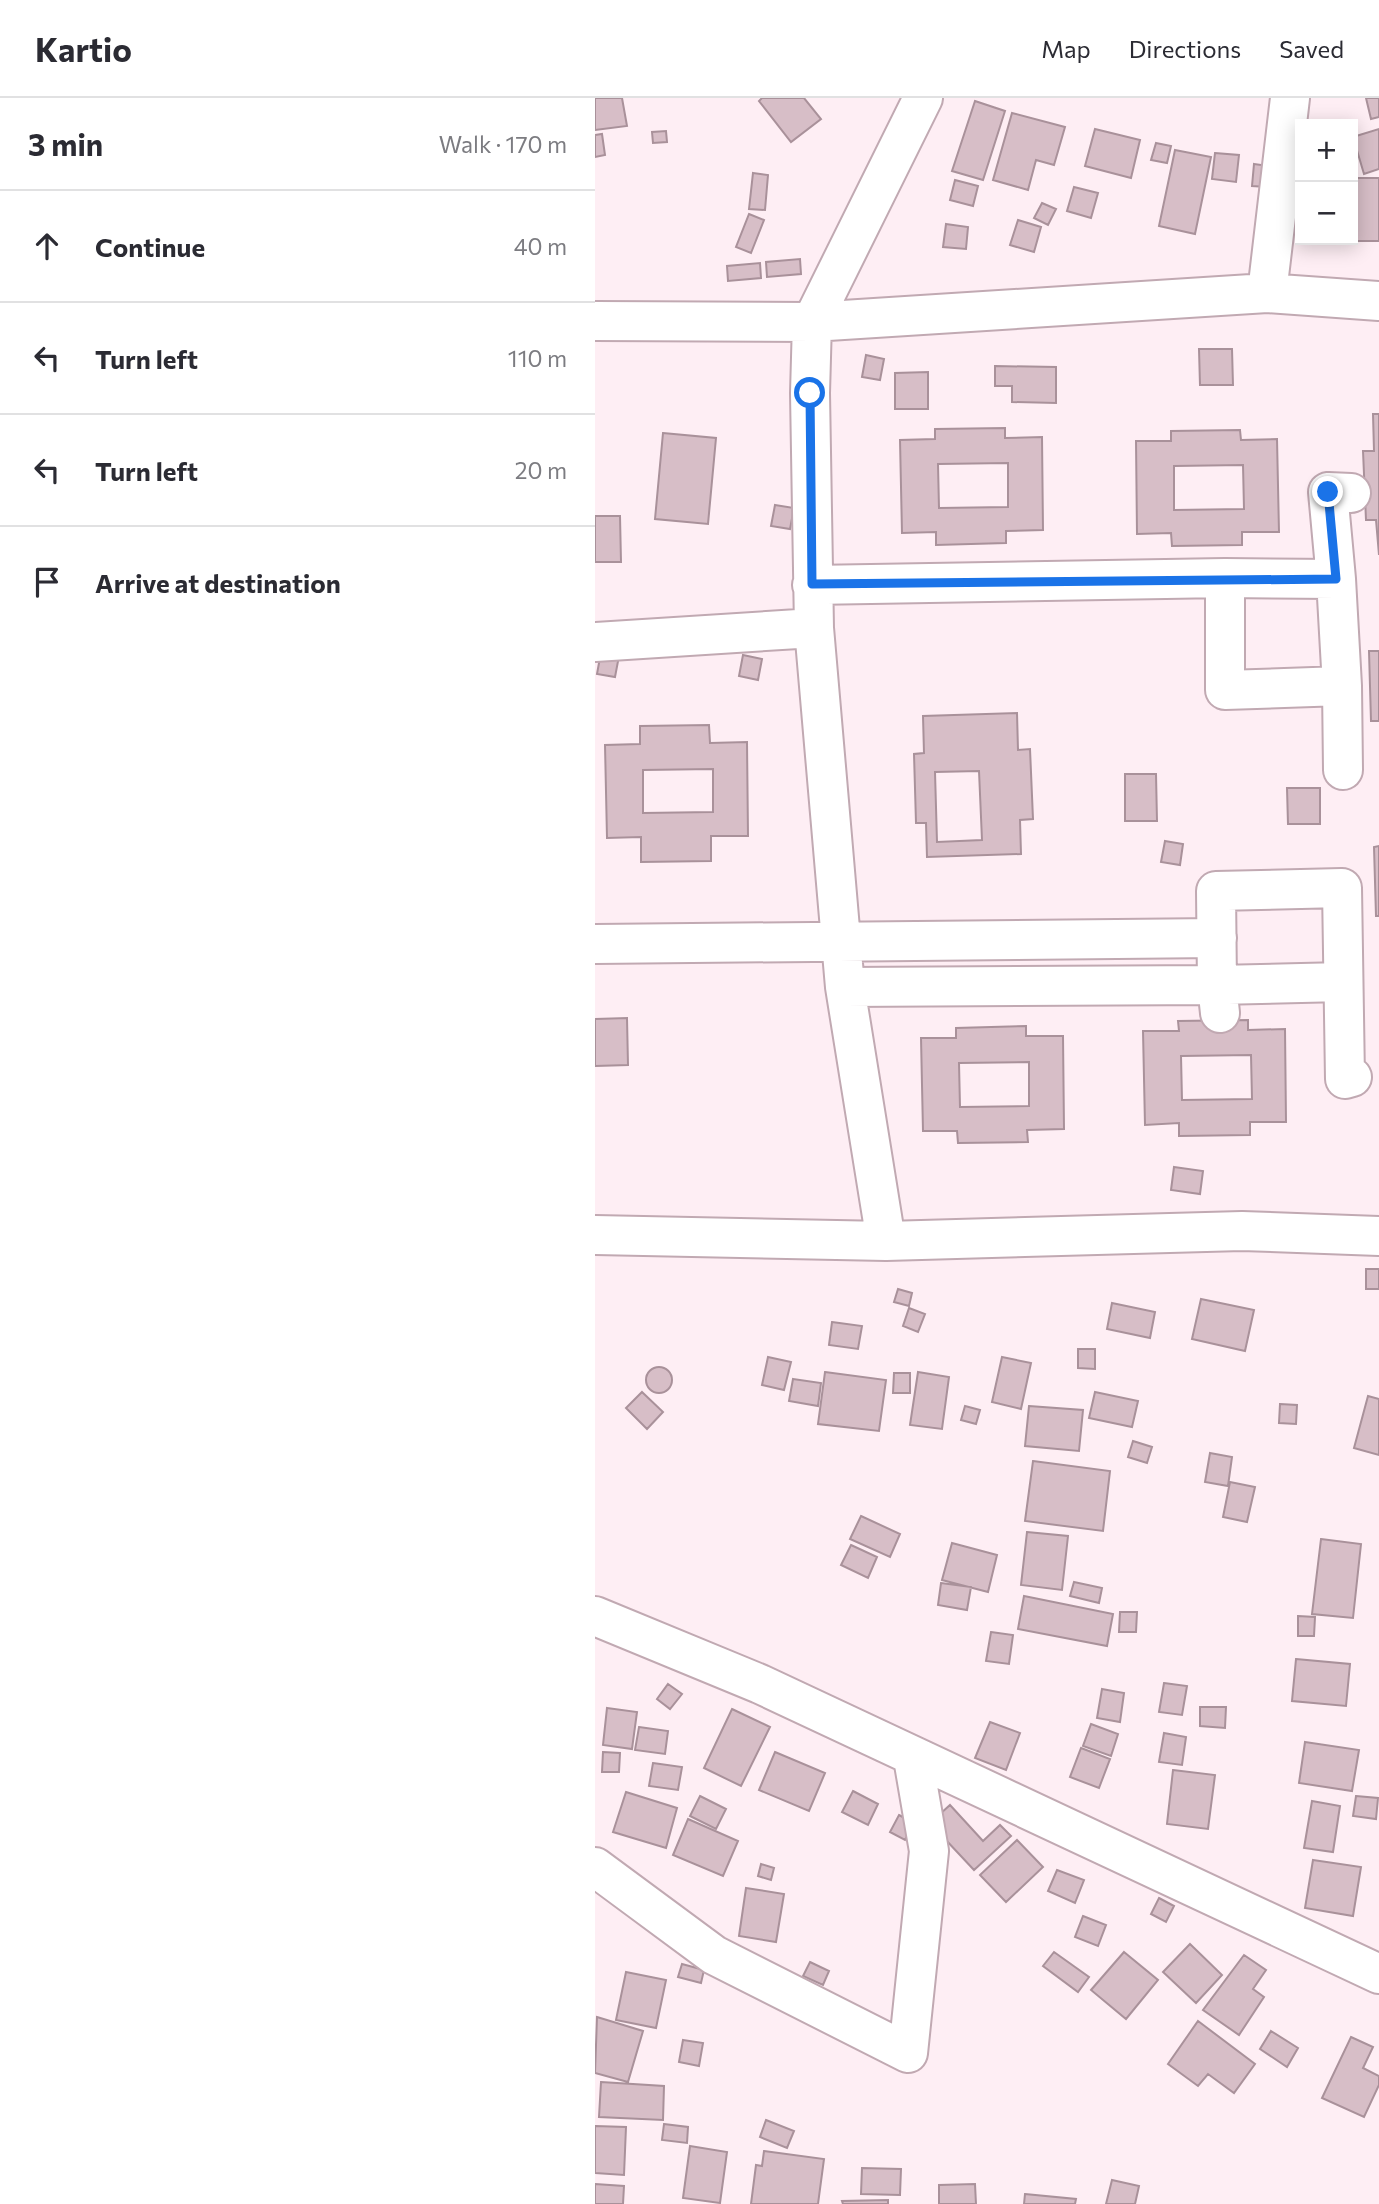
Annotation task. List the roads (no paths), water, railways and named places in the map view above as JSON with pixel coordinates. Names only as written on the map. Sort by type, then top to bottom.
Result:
[{"type":"street","points":[[886,1241],[845,987],[814,628],[812,322],[922,98]]},
{"type":"street","points":[[1267,293],[1290,98]]},
{"type":"street","points":[[595,321],[812,322],[1267,293],[1379,301]]},
{"type":"street","points":[[1343,770],[1342,686],[1328,492],[1351,493]]},
{"type":"street","points":[[1225,578],[1226,691],[1342,686]]},
{"type":"street","points":[[812,584],[1336,579]]},
{"type":"street","points":[[595,642],[814,628]]},
{"type":"street","points":[[1219,999],[1216,891],[1342,888],[1345,1079],[1352,1077]]},
{"type":"street","points":[[595,944],[1217,939]]},
{"type":"street","points":[[845,987],[1219,999],[1343,982]]},
{"type":"street","points":[[595,1235],[886,1241],[1243,1231],[1379,1236]]},
{"type":"street","points":[[595,1616],[760,1684],[913,1758],[1379,1974]]},
{"type":"street","points":[[595,1867],[714,1955],[908,2053],[929,1851],[913,1758]]}]
